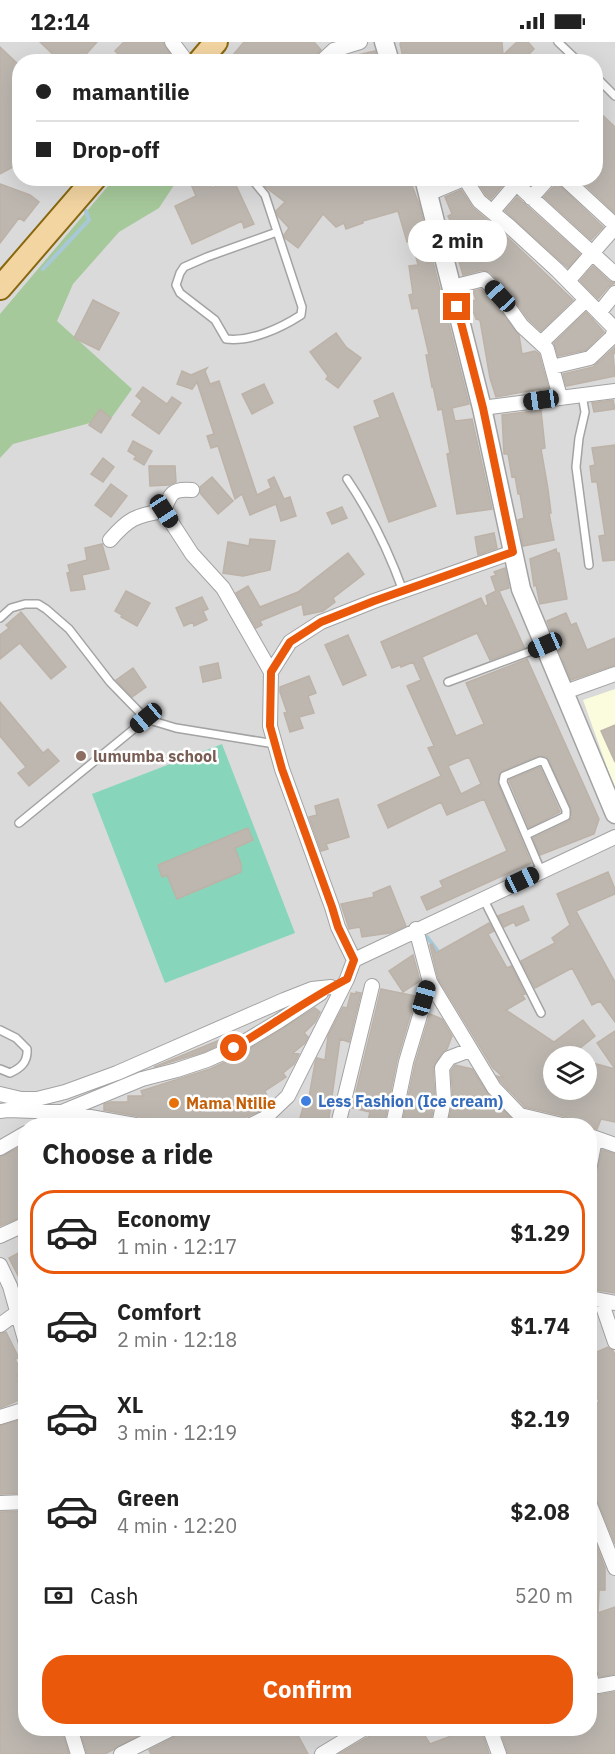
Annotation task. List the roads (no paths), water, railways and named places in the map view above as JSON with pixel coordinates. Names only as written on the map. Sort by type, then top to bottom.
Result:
[{"type":"main road","points":[[206,54],[216,42]]},
{"type":"main road","points":[[0,288],[88,186]]},
{"type":"street","points":[[330,54],[334,50],[360,42]]},
{"type":"street","points":[[426,186],[483,408],[521,589],[615,814]]},
{"type":"street","points":[[469,186],[479,201],[493,211],[568,281],[615,329],[612,337],[586,361],[552,367]]},
{"type":"street","points":[[493,211],[510,186]]},
{"type":"street","points":[[518,186],[615,274]]},
{"type":"street","points":[[531,198],[542,186]]},
{"type":"street","points":[[568,281],[615,226],[572,186]]},
{"type":"street","points":[[452,287],[484,279],[522,326],[547,349],[560,397]]},
{"type":"street","points":[[599,313],[615,293]]},
{"type":"street","points":[[541,343],[586,300]]},
{"type":"street","points":[[483,408],[615,391]]},
{"type":"street","points":[[164,511],[170,494],[180,489],[192,490]]},
{"type":"street","points":[[110,540],[125,522],[147,513],[164,511]]},
{"type":"street","points":[[164,511],[192,554],[223,588],[271,672],[270,726],[275,744],[338,927],[354,960],[347,979],[288,1096],[265,1118]]},
{"type":"street","points":[[271,672],[290,642],[321,622],[513,552]]},
{"type":"street","points":[[565,692],[615,674]]},
{"type":"street","points":[[354,960],[418,938],[487,907],[541,871],[615,837]]},
{"type":"street","points":[[418,938],[430,982],[494,1088],[517,1118]]},
{"type":"street","points":[[52,1118],[141,1079],[207,1060],[234,1048],[279,1022],[313,997],[347,979]]},
{"type":"street","points":[[394,1118],[406,1062],[430,982]]},
{"type":"street","points":[[340,1118],[372,986]]},
{"type":"street","points":[[0,1094],[21,1099],[37,1099],[65,1092],[284,1000],[312,989],[331,987]]},
{"type":"street","points":[[421,1011],[444,1006]]},
{"type":"street","points":[[440,1118],[444,1100],[442,1068],[448,1058],[470,1050]]},
{"type":"street","points":[[0,1112],[8,1110],[62,1112],[96,1118]]},
{"type":"street","points":[[0,1148],[18,1138]]},
{"type":"street","points":[[597,1140],[615,1145]]},
{"type":"street","points":[[0,1236],[18,1228]]},
{"type":"street","points":[[0,1265],[18,1303]]},
{"type":"street","points":[[597,1299],[615,1303]]},
{"type":"street","points":[[597,1303],[615,1342]]},
{"type":"street","points":[[0,1324],[18,1314]]},
{"type":"street","points":[[0,1417],[18,1411]]},
{"type":"street","points":[[0,1503],[18,1502]]},
{"type":"street","points":[[597,1523],[615,1568]]},
{"type":"street","points":[[597,1686],[615,1683]]},
{"type":"street","points":[[72,1736],[78,1754]]},
{"type":"street","points":[[121,1754],[157,1736]]},
{"type":"street","points":[[322,1754],[352,1736]]},
{"type":"street","points":[[492,1736],[499,1754]]},
{"type":"lane","points":[[558,42],[571,54]]},
{"type":"lane","points":[[603,84],[615,96]]},
{"type":"lane","points":[[259,186],[265,195],[303,307],[301,315],[280,327],[243,339],[226,339],[215,320],[180,293],[176,285],[180,273],[184,267],[198,261],[277,232]]},
{"type":"lane","points":[[582,394],[585,412],[576,467],[589,565]]},
{"type":"lane","points":[[347,479],[360,498],[394,566],[403,591]]},
{"type":"lane","points":[[0,618],[11,608],[25,604],[38,604],[46,609],[69,629],[110,682],[146,718],[176,728],[275,744]]},
{"type":"lane","points":[[448,682],[545,645]]},
{"type":"lane","points":[[19,823],[146,718]]},
{"type":"lane","points":[[526,835],[566,816],[566,810],[544,762],[540,761],[504,776],[503,782],[541,871]]},
{"type":"lane","points":[[487,907],[541,1012]]},
{"type":"lane","points":[[0,1030],[16,1038],[27,1049],[28,1056],[18,1070],[10,1073],[0,1069]]},
{"type":"waterway","points":[[43,269],[89,220],[86,211]]},
{"type":"waterway","points":[[427,937],[440,954]]},
{"type":"place","name":"lumumba school","points":[[81,756]]},
{"type":"place","name":"Less Fashion (Ice cream)","points":[[306,1101]]},
{"type":"place","name":"Mama Ntilie","points":[[174,1103]]}]
